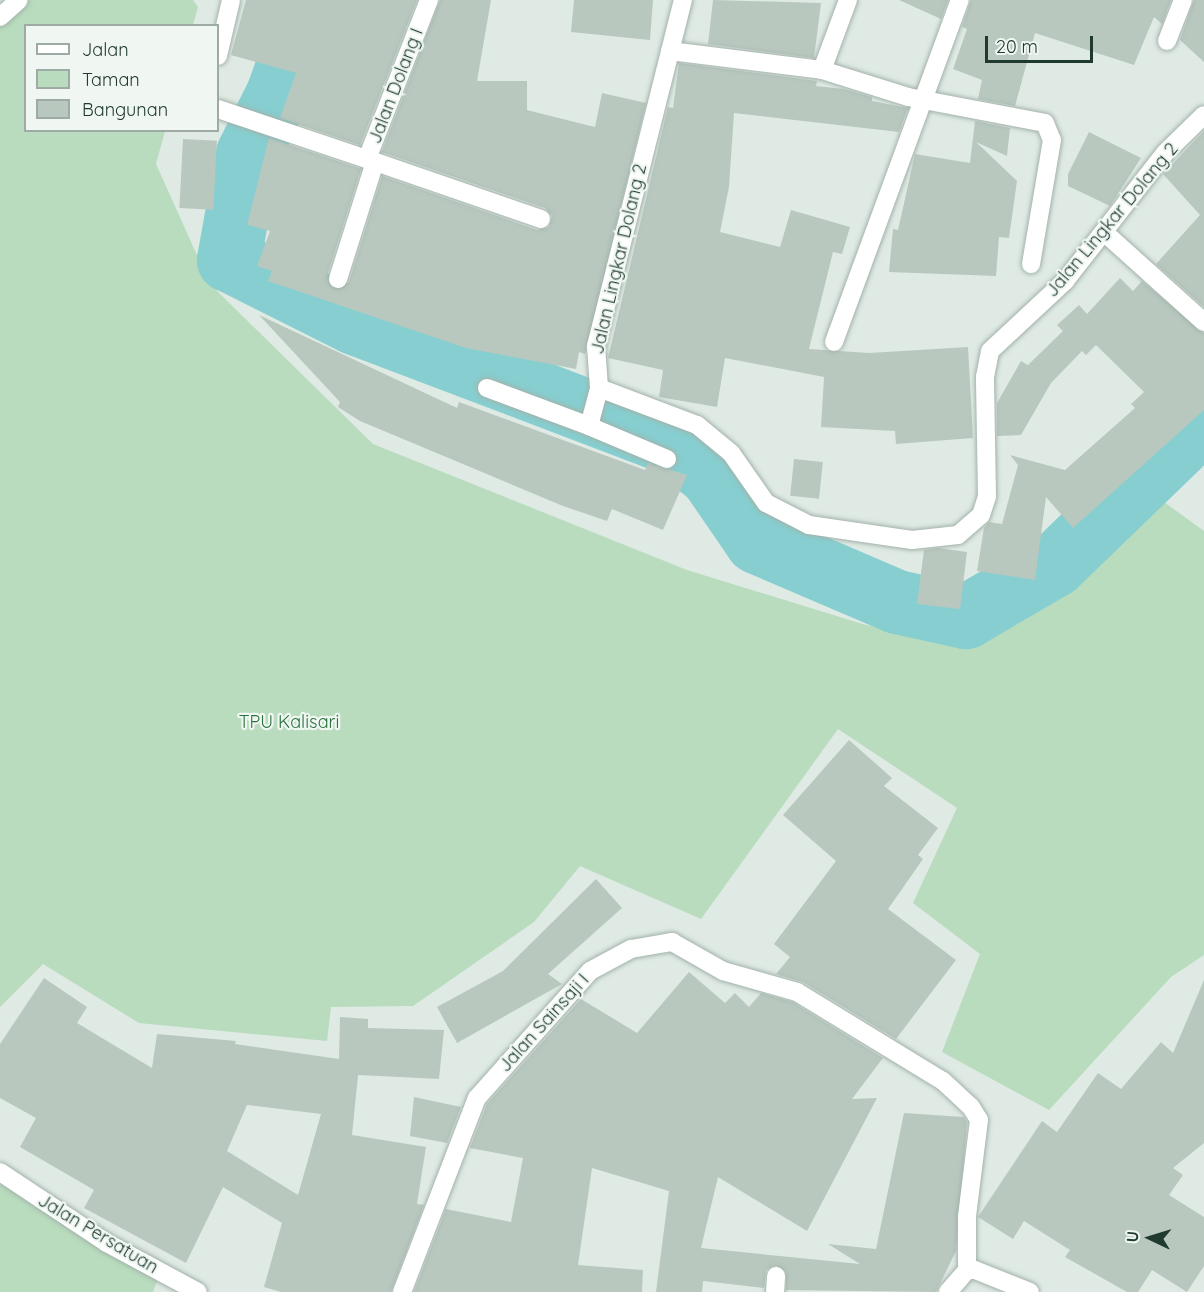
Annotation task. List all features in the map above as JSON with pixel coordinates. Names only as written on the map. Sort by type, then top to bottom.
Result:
[{"type":"street","points":[[0,17],[19,0]]},
{"type":"street","points":[[219,52],[231,0]]},
{"type":"street","name":"Jalan Dolang I","points":[[219,110],[253,124],[371,161],[429,0]]},
{"type":"street","name":"Jalan Lingkar Dolang 2","points":[[683,0],[596,346],[598,393],[697,425],[732,453],[766,502],[809,525],[912,540],[958,535],[981,515],[987,496],[986,377],[990,351],[1065,281],[1105,233],[1165,153],[1204,115]]},
{"type":"street","points":[[822,70],[848,0]]},
{"type":"street","points":[[834,342],[927,100],[960,0]]},
{"type":"street","points":[[1167,41],[1183,0]]},
{"type":"street","points":[[670,51],[822,70],[927,100],[1045,123],[1052,140],[1031,264]]},
{"type":"street","points":[[338,279],[371,161],[541,219]]},
{"type":"street","points":[[1105,233],[1204,322]]},
{"type":"street","points":[[487,388],[590,424],[667,459]]},
{"type":"street","points":[[590,424],[598,393]]},
{"type":"street","name":"Jalan Sainsaji I","points":[[402,1292],[477,1098],[590,971],[631,949],[672,942],[723,971],[797,992],[943,1081],[971,1107],[979,1120],[967,1217],[967,1270]]},
{"type":"street","name":"Jalan Persatuan","points":[[0,1172],[106,1243],[198,1292]]},
{"type":"street","points":[[948,1292],[967,1270],[989,1274],[1030,1292]]},
{"type":"green space","name":"TPU Kalisari","points":[[27,0],[193,0],[198,7],[193,24],[24,24],[24,132],[165,132],[156,164],[210,284],[373,444],[687,570],[866,625],[968,644],[1146,489],[1204,531],[1204,955],[1171,977],[1049,1110],[942,1052],[980,954],[913,903],[957,808],[838,729],[701,919],[580,866],[534,922],[413,1006],[331,1007],[327,1041],[139,1023],[43,964],[0,1007],[0,24]]},
{"type":"green space","points":[[0,1175],[157,1281],[153,1292],[0,1292]]},
{"type":"building","points":[[246,0],[417,0],[360,145],[280,118],[296,73],[231,55]]},
{"type":"building","points":[[440,0],[491,0],[477,81],[527,81],[527,110],[595,127],[602,93],[646,103],[585,354],[579,352],[576,369],[466,348],[268,281],[272,271],[257,266],[270,231],[247,225],[269,138],[361,169],[327,276],[334,289],[349,282],[382,176],[537,230],[549,227],[552,216],[545,208],[382,152]]},
{"type":"building","points":[[574,0],[653,0],[650,40],[571,32]]},
{"type":"building","points":[[713,0],[821,3],[814,58],[708,44]]},
{"type":"building","points":[[899,0],[948,0],[941,19]]},
{"type":"building","points":[[971,0],[1171,0],[1162,24],[1154,17],[1134,65],[1035,33],[1015,106],[978,99],[982,80],[953,69],[967,29],[962,27]]},
{"type":"building","points":[[1194,0],[1204,0],[1204,62],[1180,40]]},
{"type":"building","points":[[679,63],[817,81],[816,86],[844,89],[872,97],[872,101],[908,108],[899,132],[734,113],[729,187],[720,232],[780,247],[791,210],[850,227],[842,254],[833,252],[809,349],[869,353],[968,347],[973,438],[896,444],[895,431],[821,427],[824,377],[725,358],[717,407],[659,397],[663,370],[608,358],[668,107],[673,108]]},
{"type":"building","points":[[975,121],[1010,128],[1007,156],[976,142],[1017,181],[1009,238],[999,237],[996,276],[889,272],[893,229],[898,230],[915,154],[970,163]]},
{"type":"building","points":[[1204,131],[1204,307],[1156,264],[1200,215],[1163,174]]},
{"type":"building","points":[[1089,132],[1141,158],[1110,206],[1068,186],[1068,174]]},
{"type":"building","points":[[183,139],[217,141],[213,210],[179,208]]},
{"type":"building","points":[[1120,278],[1133,291],[1142,281],[1204,333],[1204,410],[1073,528],[1046,497],[1035,580],[977,571],[984,528],[989,522],[1002,524],[1018,465],[1010,455],[1065,470],[1135,408],[1131,404],[1144,392],[1096,345],[1086,355],[1082,351],[1051,383],[1021,435],[997,436],[997,403],[1021,361],[1028,365],[1063,331],[1057,325],[1079,305],[1087,314]]},
{"type":"building","points":[[259,315],[457,408],[459,402],[645,470],[648,463],[687,475],[663,530],[612,509],[607,521],[563,506],[360,421],[338,407],[340,402]]},
{"type":"building","points":[[794,459],[823,462],[819,499],[790,496]]},
{"type":"building","points":[[938,548],[967,552],[960,609],[917,604],[924,550]]},
{"type":"building","points":[[849,740],[892,778],[884,786],[938,828],[918,855],[923,859],[888,909],[956,960],[896,1039],[803,982],[776,974],[790,957],[774,944],[836,861],[783,815]]},
{"type":"building","points":[[596,879],[622,908],[548,974],[562,984],[457,1043],[437,1007],[503,971]]},
{"type":"building","points":[[689,972],[725,1003],[735,993],[749,1007],[761,993],[792,1002],[883,1058],[852,1099],[877,1098],[807,1231],[718,1177],[701,1248],[860,1264],[828,1244],[876,1249],[904,1113],[964,1117],[967,1123],[956,1251],[936,1292],[786,1290],[786,1272],[776,1265],[766,1270],[764,1288],[703,1281],[702,1292],[656,1292],[669,1191],[592,1168],[578,1265],[643,1270],[642,1292],[414,1292],[446,1209],[511,1222],[523,1158],[470,1148],[487,1104],[581,999],[637,1033]]},
{"type":"building","points":[[44,978],[87,1007],[77,1023],[152,1068],[157,1034],[236,1041],[235,1044],[339,1059],[340,1017],[368,1019],[368,1028],[444,1030],[439,1079],[358,1075],[352,1135],[426,1147],[417,1204],[424,1205],[391,1292],[281,1292],[264,1287],[282,1223],[223,1187],[186,1263],[84,1208],[94,1190],[20,1147],[36,1118],[0,1098],[0,1044]],"holes":[[[247,1105],[321,1114],[298,1195],[227,1151]]]},
{"type":"building","points":[[1204,980],[1204,1143],[1173,1168],[1183,1175],[1169,1195],[1204,1217],[1204,1266],[1187,1292],[1152,1270],[1138,1292],[1127,1292],[1065,1257],[1070,1250],[1024,1221],[1013,1239],[978,1217],[1042,1121],[1057,1132],[1098,1073],[1121,1089],[1161,1042],[1173,1053]]},
{"type":"building","points":[[414,1097],[461,1107],[447,1143],[410,1136]]},
{"type":"waterway","points":[[311,0],[278,94],[248,154],[229,260],[355,323],[669,442],[711,475],[757,542],[897,602],[966,617],[1055,565],[1204,421]]}]
